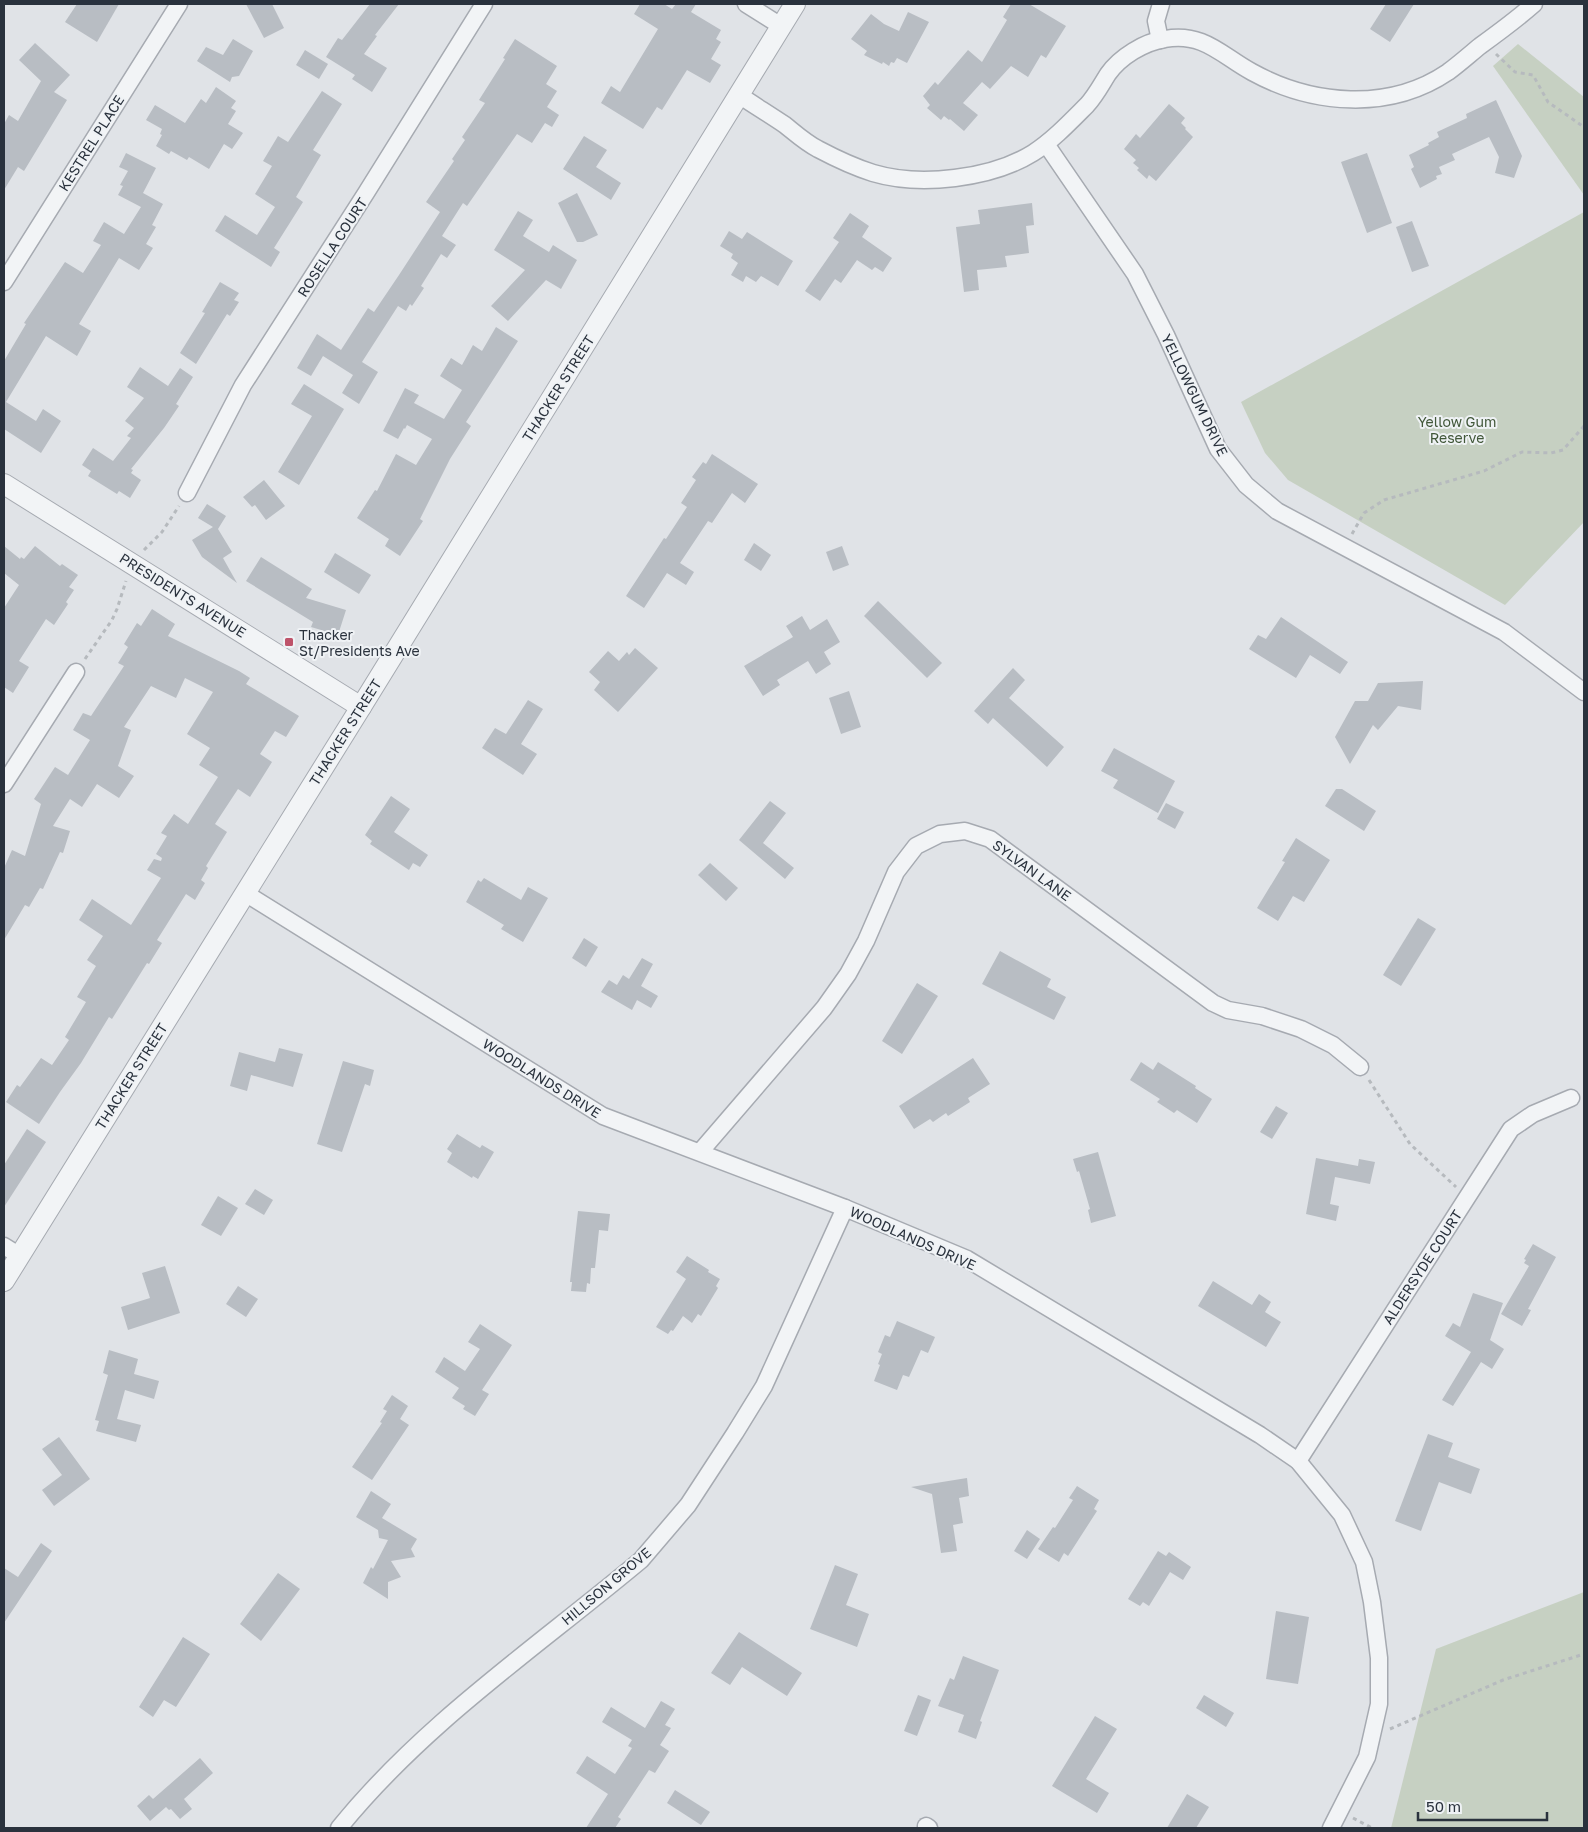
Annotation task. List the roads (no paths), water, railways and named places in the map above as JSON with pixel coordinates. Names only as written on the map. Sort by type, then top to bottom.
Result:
[{"type":"street","name":"KESTREL PLACE","points":[[4,282],[179,4]]},
{"type":"street","name":"ROSELLA COURT","points":[[187,493],[244,385],[484,4]]},
{"type":"street","points":[[746,4],[781,26]]},
{"type":"street","name":"THACKER STREET","points":[[4,1281],[12,1251],[245,893],[795,4]]},
{"type":"street","points":[[1160,40],[1156,21],[1161,4]]},
{"type":"street","points":[[739,95],[782,123],[815,148],[874,173],[900,178],[931,179],[992,171],[1030,154],[1046,144],[1094,98],[1109,72],[1126,56],[1146,44],[1166,39],[1191,39],[1212,45],[1251,72],[1308,94],[1346,100],[1384,99],[1419,87],[1447,73],[1534,4]]},
{"type":"street","name":"YELLOWGUM DRIVE","points":[[1046,144],[1135,274],[1166,335],[1218,449],[1246,485],[1277,511],[1504,632],[1584,692]]},
{"type":"street","name":"PRESIDENTS AVENUE","points":[[4,484],[361,707]]},
{"type":"street","points":[[4,784],[76,672]]},
{"type":"street","name":"SYLVAN LANE","points":[[700,1152],[824,1008],[848,974],[866,941],[896,872],[916,846],[940,834],[965,831],[990,839],[1213,1003],[1228,1010],[1262,1016],[1301,1029],[1333,1045],[1360,1067]]},
{"type":"street","name":"WOODLANDS DRIVE","points":[[245,893],[602,1116],[845,1208],[967,1259],[1260,1435],[1298,1462],[1342,1515],[1364,1562],[1379,1658],[1379,1704],[1367,1757],[1331,1828]]},
{"type":"street","name":"ALDERSYDE COURT","points":[[1298,1462],[1511,1130],[1533,1114],[1571,1098]]},
{"type":"street","name":"HILLSON GROVE","points":[[338,1828],[364,1797],[466,1700],[641,1560],[665,1533],[698,1489],[764,1386],[845,1208]]},
{"type":"place","name":"Thacker St/Presidents Ave","points":[[289,642]]},
{"type":"park label","name":"Yellow Gum Reserve","points":[[1457,430]]}]
